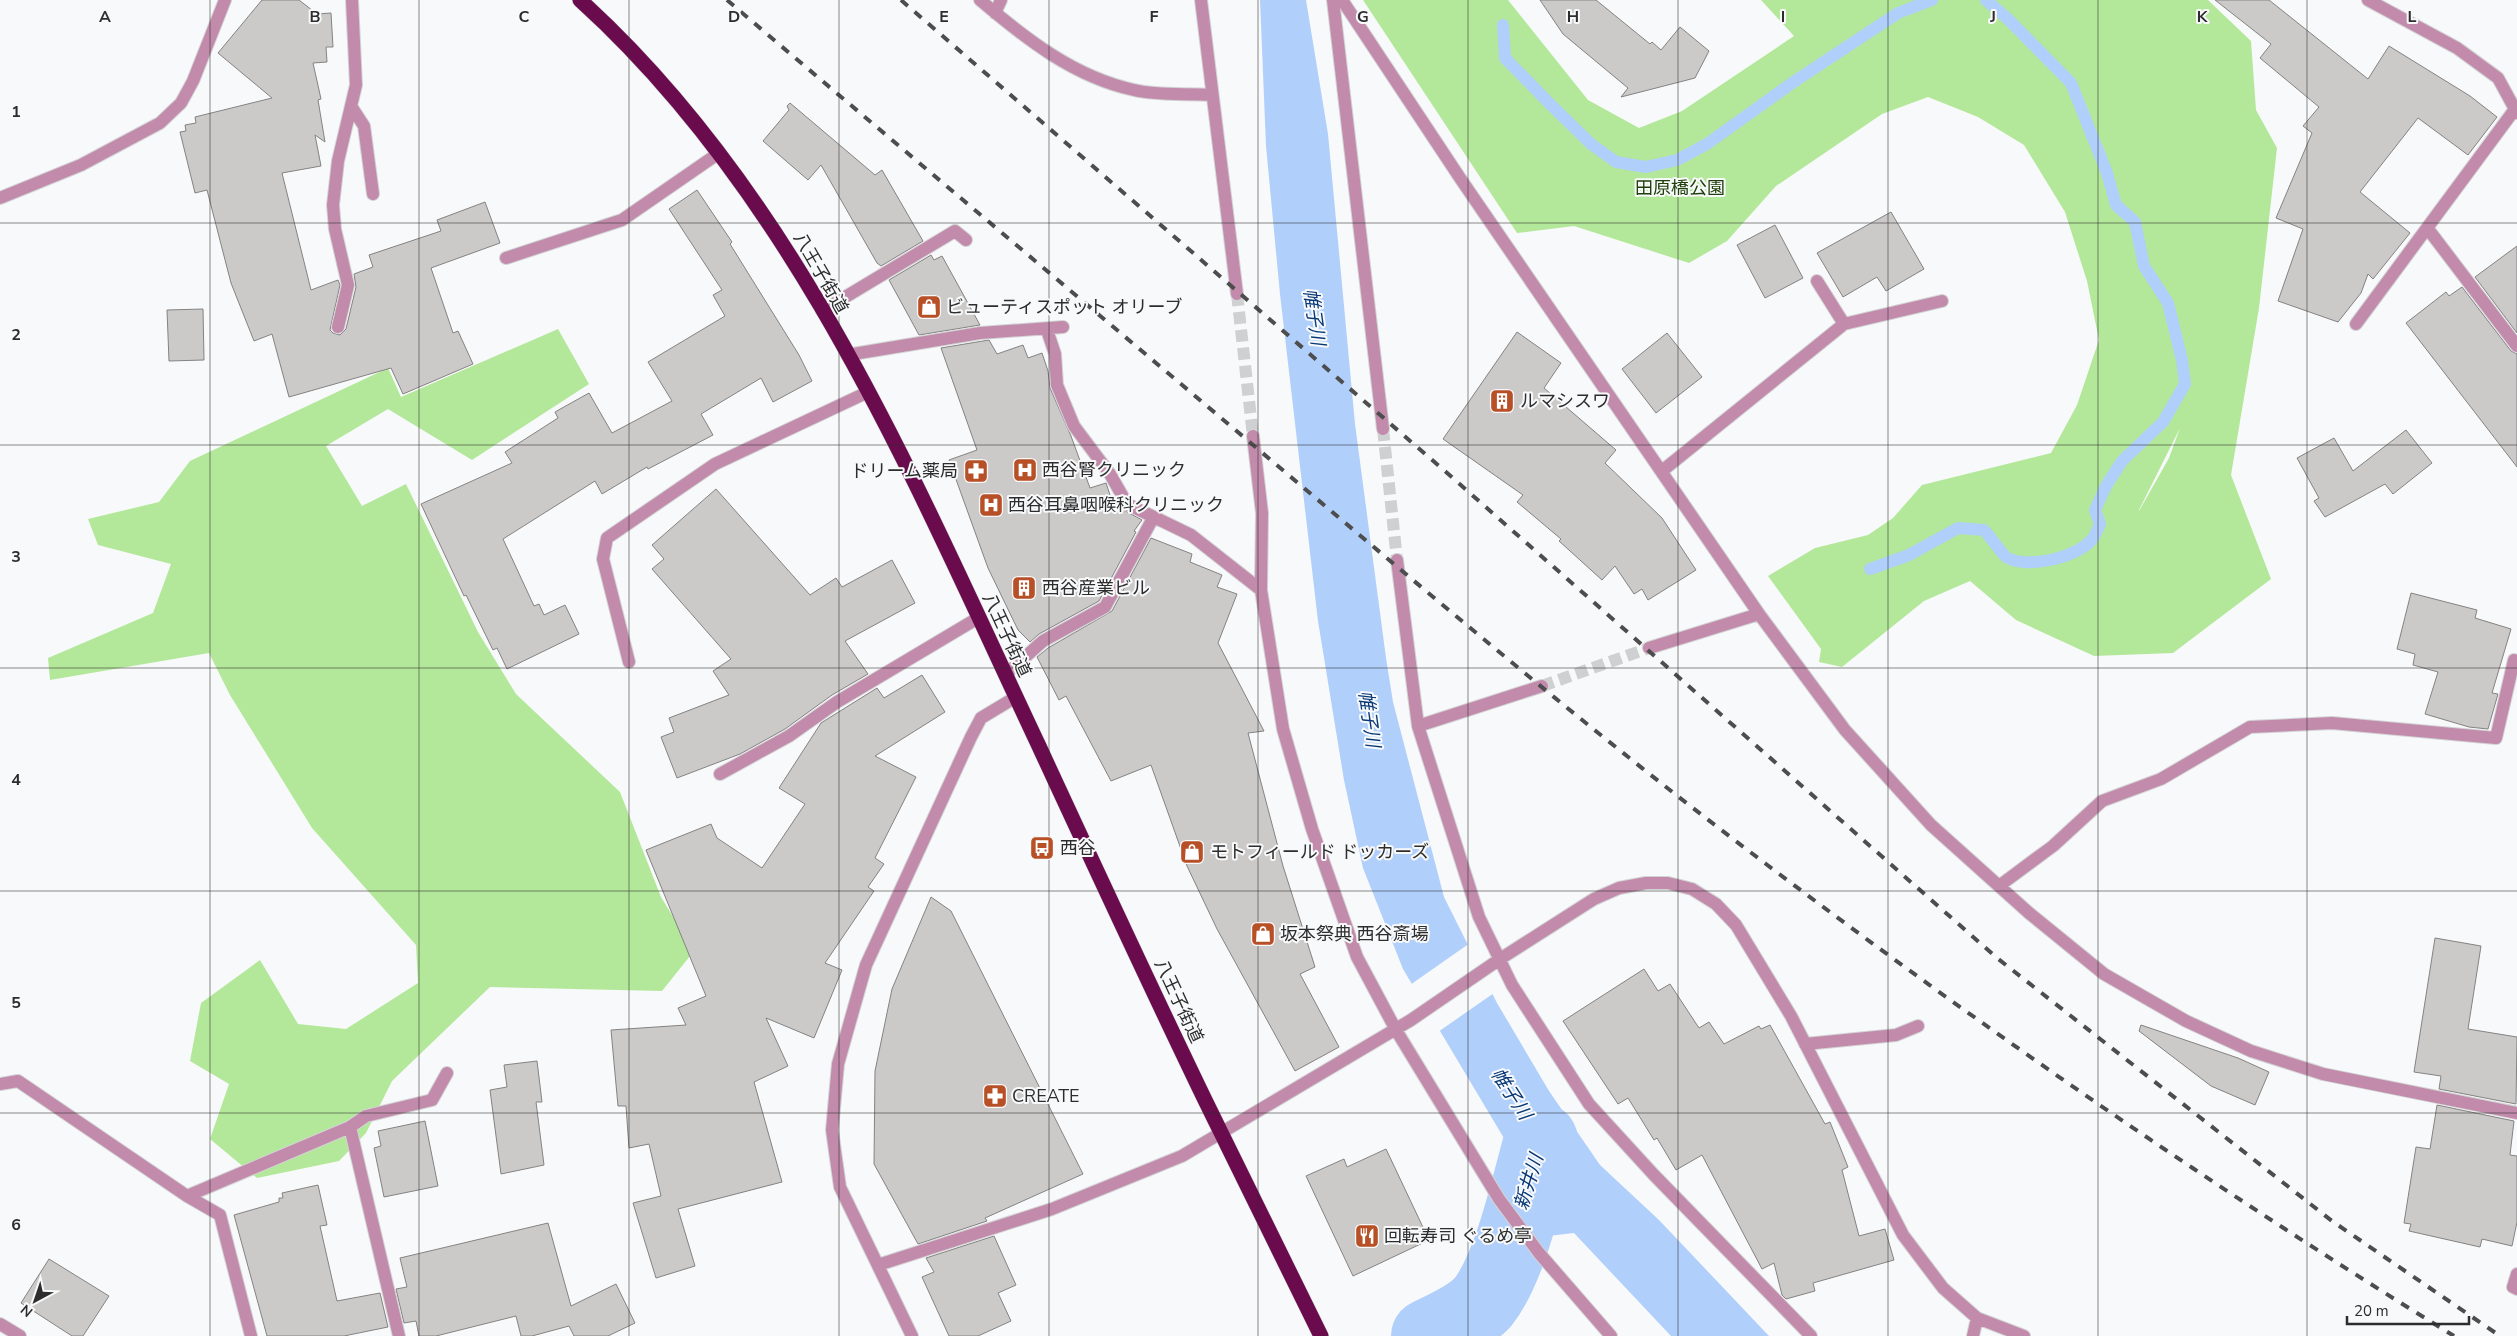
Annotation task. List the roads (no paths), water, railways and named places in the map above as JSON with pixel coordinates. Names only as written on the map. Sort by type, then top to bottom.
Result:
[{"type":"highway","name":"八王子街道","points":[[580,0],[608,25],[719,153],[774,230],[868,392],[1321,1336]]},
{"type":"street","points":[[0,198],[80,165],[160,123],[181,103],[189,88],[225,0]]},
{"type":"street","points":[[338,327],[348,285],[335,228],[333,205],[338,161],[356,85],[352,0]]},
{"type":"street","points":[[980,0],[1045,51],[1082,74],[1135,91],[1211,95]]},
{"type":"street","points":[[995,13],[1001,0]]},
{"type":"street","points":[[1201,0],[1211,95],[1232,241],[1237,294]]},
{"type":"street","points":[[1333,0],[1383,429]]},
{"type":"street","points":[[1342,0],[1460,178],[1759,614],[1845,730],[1931,825],[1999,886],[2104,974],[2186,1021],[2251,1051],[2323,1074],[2517,1113]]},
{"type":"street","points":[[2356,324],[2516,111],[2498,78],[2457,48],[2368,0]]},
{"type":"street","points":[[351,106],[364,126],[373,194]]},
{"type":"street","points":[[506,258],[622,220],[719,153]]},
{"type":"street","points":[[2428,229],[2517,346]]},
{"type":"street","points":[[822,311],[955,231],[966,240]]},
{"type":"street","points":[[1817,281],[1844,324]]},
{"type":"street","points":[[1662,471],[1844,324],[1942,301]]},
{"type":"street","points":[[847,355],[980,333],[1047,330],[1063,327]]},
{"type":"street","points":[[1047,330],[1055,354],[1057,385],[1074,426],[1110,474],[1127,504],[1191,535],[1262,590]]},
{"type":"street","points":[[629,662],[603,559],[607,538],[715,464],[868,392]]},
{"type":"street","points":[[1254,436],[1262,513],[1262,590],[1284,729],[1312,829],[1356,957],[1396,1030],[1499,1199],[1539,1253],[1611,1336]]},
{"type":"street","points":[[1005,675],[1043,642],[1105,607],[1153,518]]},
{"type":"street","points":[[1397,560],[1418,726],[1479,917],[1496,961],[1589,1104],[1654,1175],[1812,1336]]},
{"type":"street","points":[[1649,648],[1759,614]]},
{"type":"street","points":[[720,774],[789,736],[837,702],[978,618]]},
{"type":"street","points":[[1999,886],[2053,846],[2102,801],[2161,779],[2250,727],[2332,723],[2496,738],[2514,660]]},
{"type":"street","points":[[1418,726],[1542,686]]},
{"type":"street","points":[[912,1336],[840,1187],[832,1130],[838,1064],[866,965],[971,737],[981,718],[1016,697]]},
{"type":"street","points":[[878,1266],[1052,1209],[1182,1156],[1396,1030],[1496,961],[1594,899],[1619,888],[1646,883],[1668,883],[1692,889],[1716,904],[1736,925],[1764,969],[1805,1044],[1903,1235],[1943,1288],[1977,1318],[2024,1336]]},
{"type":"street","points":[[1805,1044],[1896,1035],[1918,1026]]},
{"type":"street","points":[[187,1196],[350,1127],[366,1116],[432,1100],[448,1072]]},
{"type":"street","points":[[0,1084],[18,1081],[187,1196],[220,1215],[251,1336]]},
{"type":"street","points":[[350,1127],[399,1336]]},
{"type":"street","points":[[2517,1274],[2513,1287],[2517,1290]]},
{"type":"street","points":[[1973,1336],[1977,1318]]},
{"type":"street","points":[[0,1324],[20,1336]]},
{"type":"water","name":"帷子川","points":[[1260,0],[1306,0],[1328,134],[1355,424],[1386,658],[1393,702],[1444,897],[1497,1003],[1549,1091],[1600,1165],[1659,1220],[1769,1336],[1671,1336],[1574,1233],[1548,1236],[1506,1182],[1520,1165],[1403,969],[1363,868],[1344,780],[1318,621],[1280,294],[1266,146]]},
{"type":"waterway","points":[[1503,25],[1505,58],[1550,104],[1591,144],[1616,162],[1646,167],[1677,160],[1707,144],[1792,83],[1898,13],[1932,0]]},
{"type":"waterway","points":[[1870,569],[1909,555],[1958,528],[1984,530],[2004,555],[2015,561],[2039,562],[2052,560],[2077,551],[2086,545],[2096,533],[2100,524],[2095,510],[2106,486],[2122,461],[2163,422],[2185,384],[2182,360],[2168,303],[2144,266],[2135,222],[2116,205],[2107,173],[2071,83],[2008,19],[1986,0]]},
{"type":"waterway","name":"新井川","points":[[1428,1336],[1472,1312],[1483,1302],[1493,1287],[1518,1225],[1541,1140]]},
{"type":"tunnel","points":[[1237,294],[1253,436]]},
{"type":"tunnel","points":[[1383,429],[1397,560]]},
{"type":"tunnel","points":[[1542,686],[1649,648]]},
{"type":"railway","points":[[727,0],[1455,615],[1703,816],[1850,927],[2104,1108],[2365,1281],[2454,1336]]},
{"type":"railway","points":[[901,0],[1446,472],[1997,958],[2332,1221],[2500,1336]]},
{"type":"place","name":"ビューティスポット オリーブ","points":[[929,307]]},
{"type":"place","name":"ルマシスワ","points":[[1502,401]]},
{"type":"place","name":"西谷腎クリニック","points":[[1025,470]]},
{"type":"place","name":"ドリーム薬局","points":[[976,471]]},
{"type":"place","name":"西谷耳鼻咽喉科クリニック","points":[[991,505]]},
{"type":"place","name":"西谷産業ビル","points":[[1024,588]]},
{"type":"place","name":"西谷","points":[[1042,848]]},
{"type":"place","name":"モトフィールド ドッカーズ","points":[[1192,852]]},
{"type":"place","name":"坂本祭典 西谷斎場","points":[[1263,934]]},
{"type":"place","name":"CREATE","points":[[995,1096]]},
{"type":"place","name":"回転寿司 ぐるめ亭","points":[[1367,1236]]},
{"type":"park label","name":"田原橋公園","points":[[1680,188]]}]
